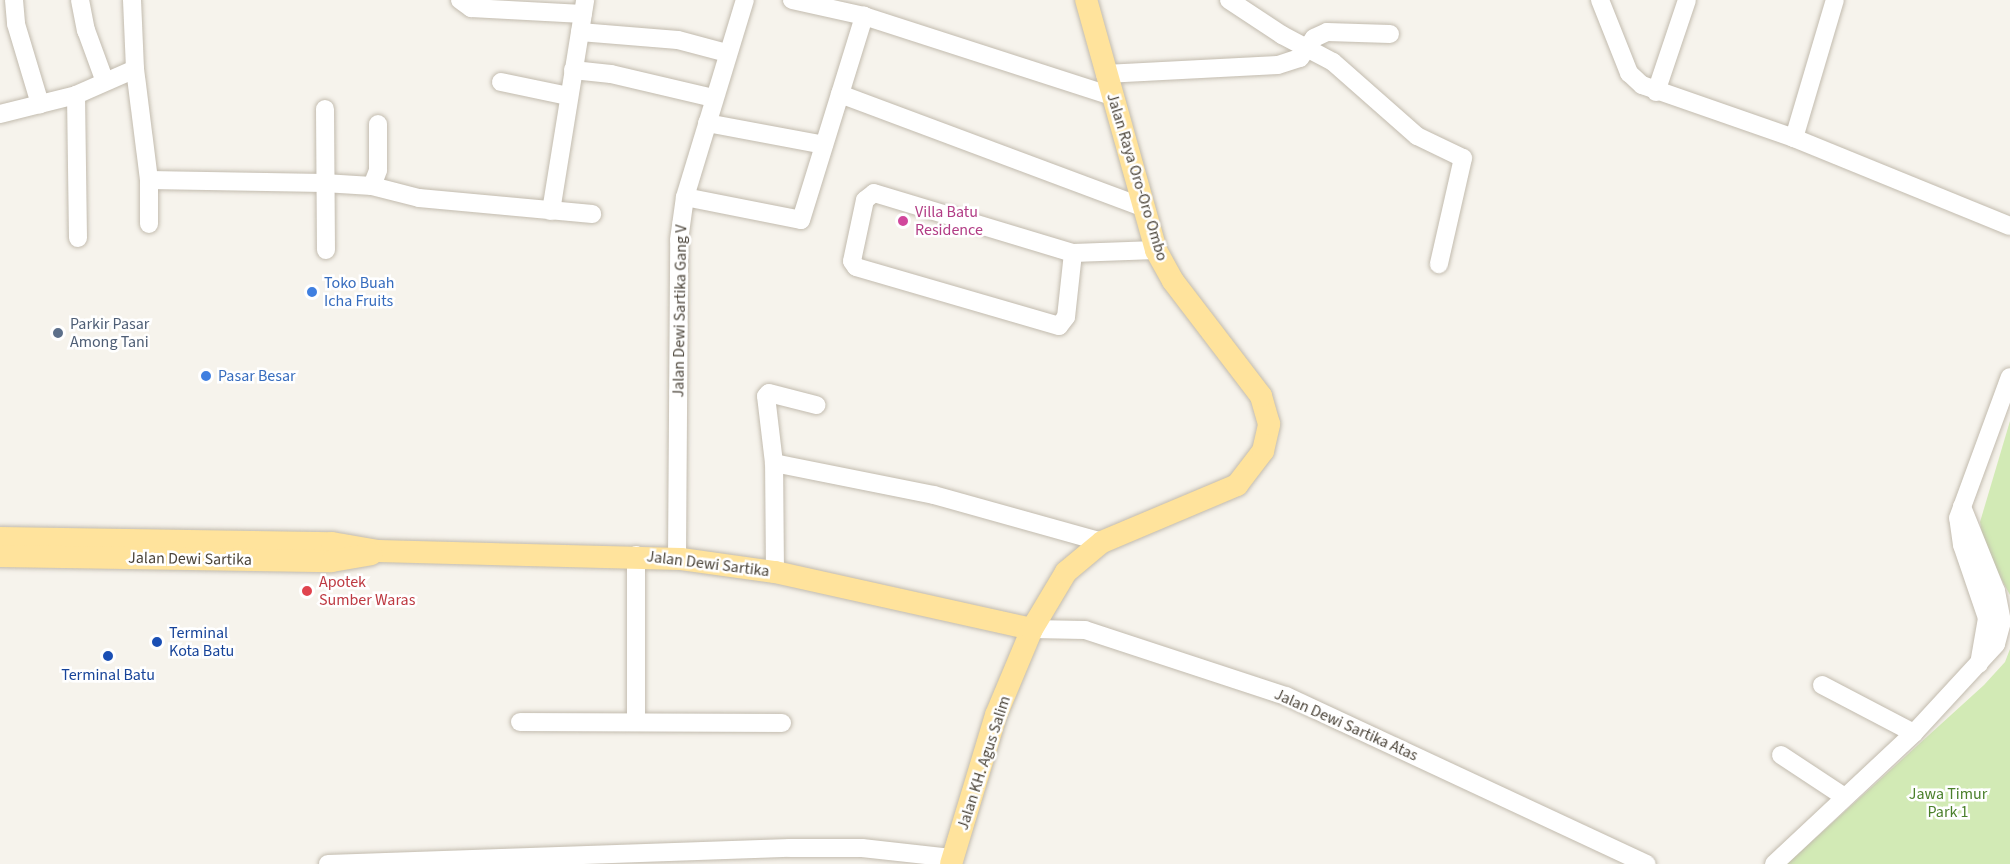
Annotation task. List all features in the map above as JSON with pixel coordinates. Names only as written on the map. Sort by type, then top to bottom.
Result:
[{"type":"main road","name":"Jalan Raya Oro-Oro Ombo","points":[[1032,629],[1066,572],[1102,542],[1237,485],[1255,465],[1267,438],[1268,411],[1261,396],[1173,281],[1156,250],[1086,0]]},
{"type":"main road","name":"Jalan Dewi Sartika","points":[[0,538],[332,543],[378,551],[636,555],[677,558],[775,572],[1032,629]]},
{"type":"main road","name":"Jalan Dewi Sartika","points":[[0,555],[332,561],[378,551]]},
{"type":"main road","name":"Jalan KH. Agus Salim","points":[[952,861],[996,715],[1032,629]]},
{"type":"street","points":[[14,0],[16,24],[40,104]]},
{"type":"street","points":[[80,0],[86,30],[105,82]]},
{"type":"street","points":[[132,0],[135,69],[149,180],[149,225]]},
{"type":"street","points":[[460,0],[471,8],[512,5],[584,7],[551,211]]},
{"type":"street","name":"Jalan Dewi Sartika Gang V","points":[[677,558],[679,240],[685,197],[713,98],[745,0]]},
{"type":"street","points":[[792,0],[864,16],[1112,96]]},
{"type":"street","points":[[1229,0],[1308,51],[1349,74],[1417,136],[1463,158],[1439,264]]},
{"type":"street","points":[[1600,0],[1629,73],[1656,92],[1794,138],[2010,226]]},
{"type":"street","points":[[1656,92],[1687,0]]},
{"type":"street","points":[[1794,138],[1835,0]]},
{"type":"street","points":[[685,197],[801,220],[864,16]]},
{"type":"street","points":[[580,32],[678,40],[727,53]]},
{"type":"street","points":[[1105,74],[1278,65],[1308,51],[1314,38],[1327,32],[1390,34]]},
{"type":"street","points":[[0,114],[76,95],[135,69]]},
{"type":"street","points":[[573,70],[611,74],[713,98]]},
{"type":"street","points":[[501,82],[568,96]]},
{"type":"street","points":[[840,94],[1143,207]]},
{"type":"street","points":[[76,95],[78,238]]},
{"type":"street","points":[[325,109],[326,250]]},
{"type":"street","points":[[707,123],[825,145]]},
{"type":"street","points":[[372,186],[378,170],[378,124]]},
{"type":"street","points":[[149,180],[372,186],[419,198],[592,214]]},
{"type":"street","points":[[1073,253],[1066,317],[1059,326],[853,264],[865,200],[874,193],[1073,253],[1156,250]]},
{"type":"street","points":[[1774,864],[1843,796],[1914,733],[1979,666],[1996,644],[2002,622],[1996,591],[1962,507],[2010,377]]},
{"type":"street","points":[[775,572],[774,463],[766,396],[770,393],[816,405]]},
{"type":"street","points":[[774,463],[934,495],[1102,542]]},
{"type":"street","points":[[636,555],[636,722]]},
{"type":"street","name":"Jalan Dewi Sartika Atas","points":[[1032,629],[1085,630],[1286,696],[1647,864]]},
{"type":"street","points":[[1822,685],[1914,733]]},
{"type":"street","points":[[520,722],[782,723]]},
{"type":"street","points":[[1781,755],[1843,796]]},
{"type":"street","points":[[328,864],[790,848],[884,850],[952,861]]},
{"type":"green space","points":[[2010,421],[2010,595],[1984,547],[1980,522]]},
{"type":"green space","name":"Jawa Timur Park 1","points":[[2010,649],[2010,864],[1787,864],[1984,685],[2005,662]]},
{"type":"place","name":"Villa Batu Residence","points":[[903,221]]},
{"type":"place","name":"Toko Buah Icha Fruits","points":[[312,292]]},
{"type":"place","name":"Parkir Pasar Among Tani","points":[[58,333]]},
{"type":"place","name":"Pasar Besar","points":[[206,376]]},
{"type":"place","name":"Apotek Sumber Waras","points":[[307,591]]},
{"type":"place","name":"Terminal Kota Batu","points":[[157,642]]},
{"type":"place","name":"Terminal Batu","points":[[108,656]]}]
